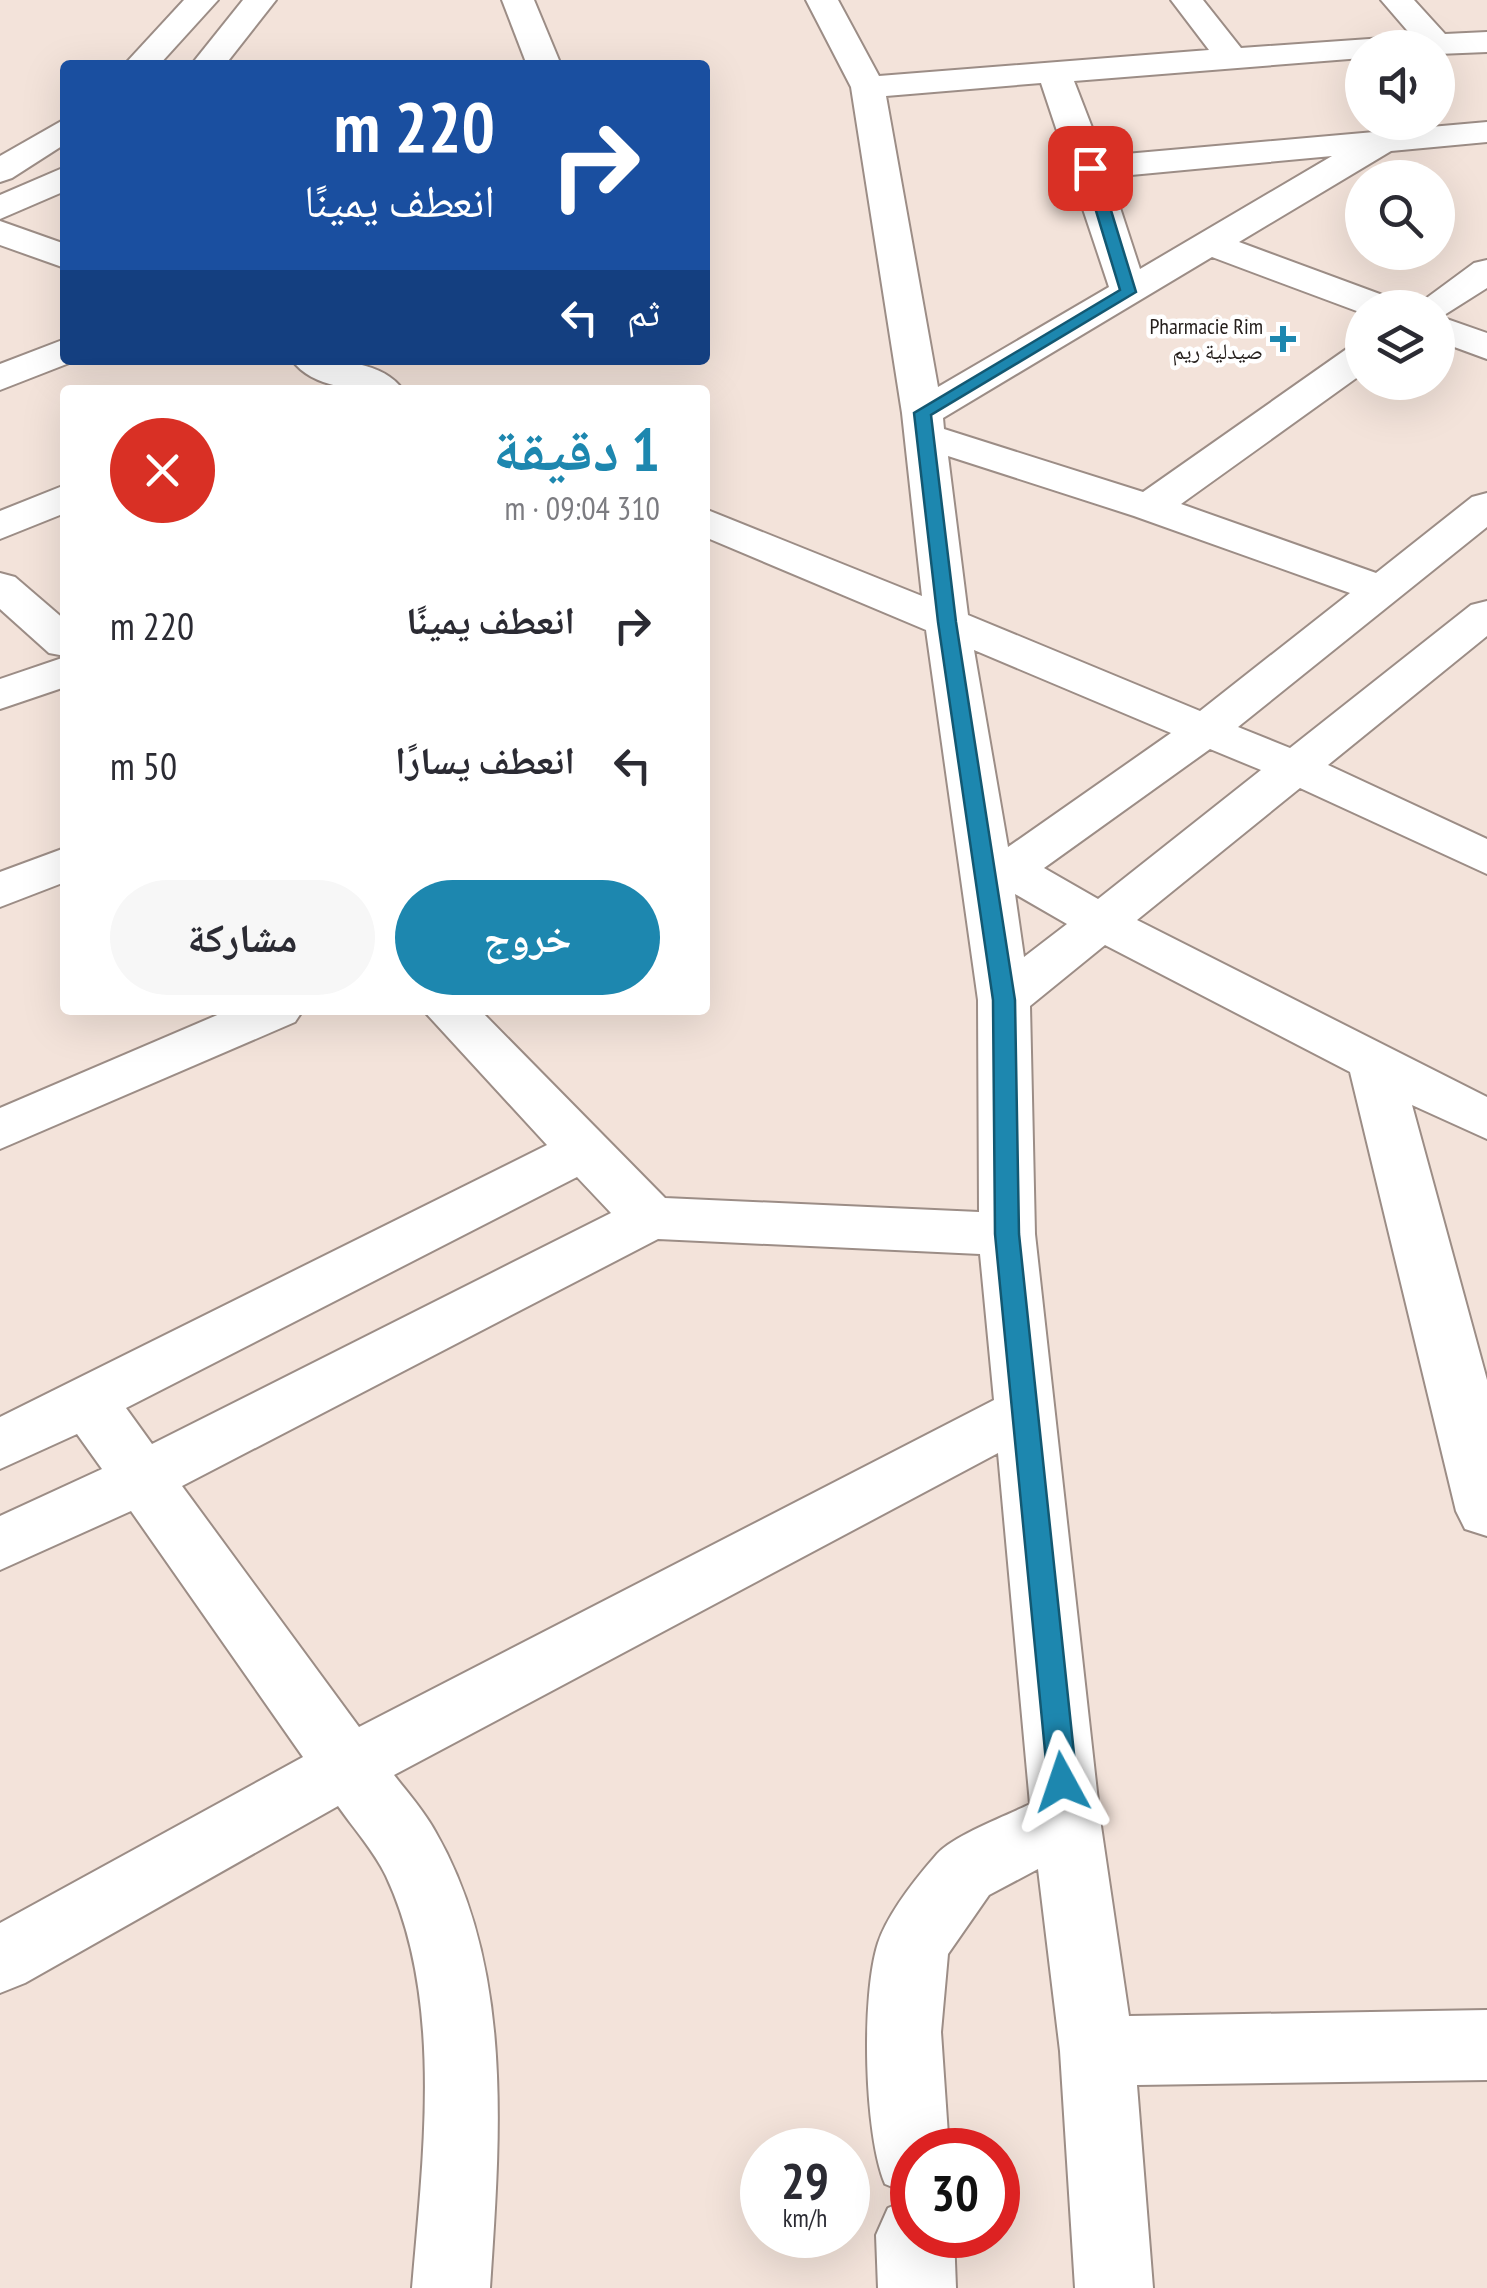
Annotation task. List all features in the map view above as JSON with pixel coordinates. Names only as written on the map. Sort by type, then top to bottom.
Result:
[{"type":"street","points":[[145,60],[202,0]]},
{"type":"street","points":[[212,60],[260,0]]},
{"type":"street","points":[[518,0],[542,60]]},
{"type":"street","points":[[842,0],[822,1],[868,88],[924,425],[947,622],[999,876],[1007,1234],[1066,1819],[1097,2051],[1114,2288]]},
{"type":"street","points":[[1187,0],[1230,56]]},
{"type":"street","points":[[1396,0],[1423,30]]},
{"type":"street","points":[[1455,43],[1487,42]]},
{"type":"street","points":[[868,88],[1345,49]]},
{"type":"street","points":[[1054,72],[1090,168],[1128,292]]},
{"type":"street","points":[[1455,135],[1487,132]]},
{"type":"street","points":[[0,171],[60,133]]},
{"type":"street","points":[[924,425],[1128,292],[1385,140]]},
{"type":"street","points":[[1090,168],[1385,140]]},
{"type":"street","points":[[0,208],[60,180]]},
{"type":"street","points":[[0,232],[60,255]]},
{"type":"street","points":[[1208,243],[1345,294]]},
{"type":"street","points":[[1455,293],[1487,271]]},
{"type":"street","points":[[1455,335],[1487,347]]},
{"type":"street","points":[[0,378],[60,353]]},
{"type":"street","points":[[1149,507],[1345,368]]},
{"type":"street","points":[[924,425],[1379,590]]},
{"type":"street","points":[[0,526],[60,500]]},
{"type":"street","points":[[999,876],[1204,731],[1487,506]]},
{"type":"street","points":[[710,529],[947,622],[1297,768],[1487,858]]},
{"type":"street","points":[[0,586],[60,639]]},
{"type":"street","points":[[1004,1000],[1487,614]]},
{"type":"street","points":[[0,695],[60,673]]},
{"type":"street","points":[[0,892],[60,866]]},
{"type":"street","points":[[999,876],[1101,922],[1373,1058],[1487,1120]]},
{"type":"street","points":[[0,1130],[265,1015]]},
{"type":"street","points":[[455,1015],[650,1218]]},
{"type":"street","points":[[1373,1058],[1477,1420],[1487,1512]]},
{"type":"street","points":[[0,1444],[586,1148]]},
{"type":"street","points":[[0,1544],[142,1478],[650,1218],[1007,1234]]},
{"type":"street","points":[[87,1401],[410,1852],[439,1920],[458,2033],[458,2186],[451,2288]]},
{"type":"street","points":[[0,1960],[350,1765],[1027,1410]]},
{"type":"street","points":[[910,2128],[904,2032],[914,1944],[964,1873],[1066,1819]]},
{"type":"street","points":[[1097,2051],[1487,2045]]},
{"type":"street","points":[[917,2258],[918,2288]]},
{"type":"place","name":"Pharmacie Rim صيدلية ريم","points":[[1283,339]]},
{"type":"route","points":[[1062,1782],[1007,1234],[1004,1000],[947,622],[922,413],[1128,292],[1090,168]]}]
